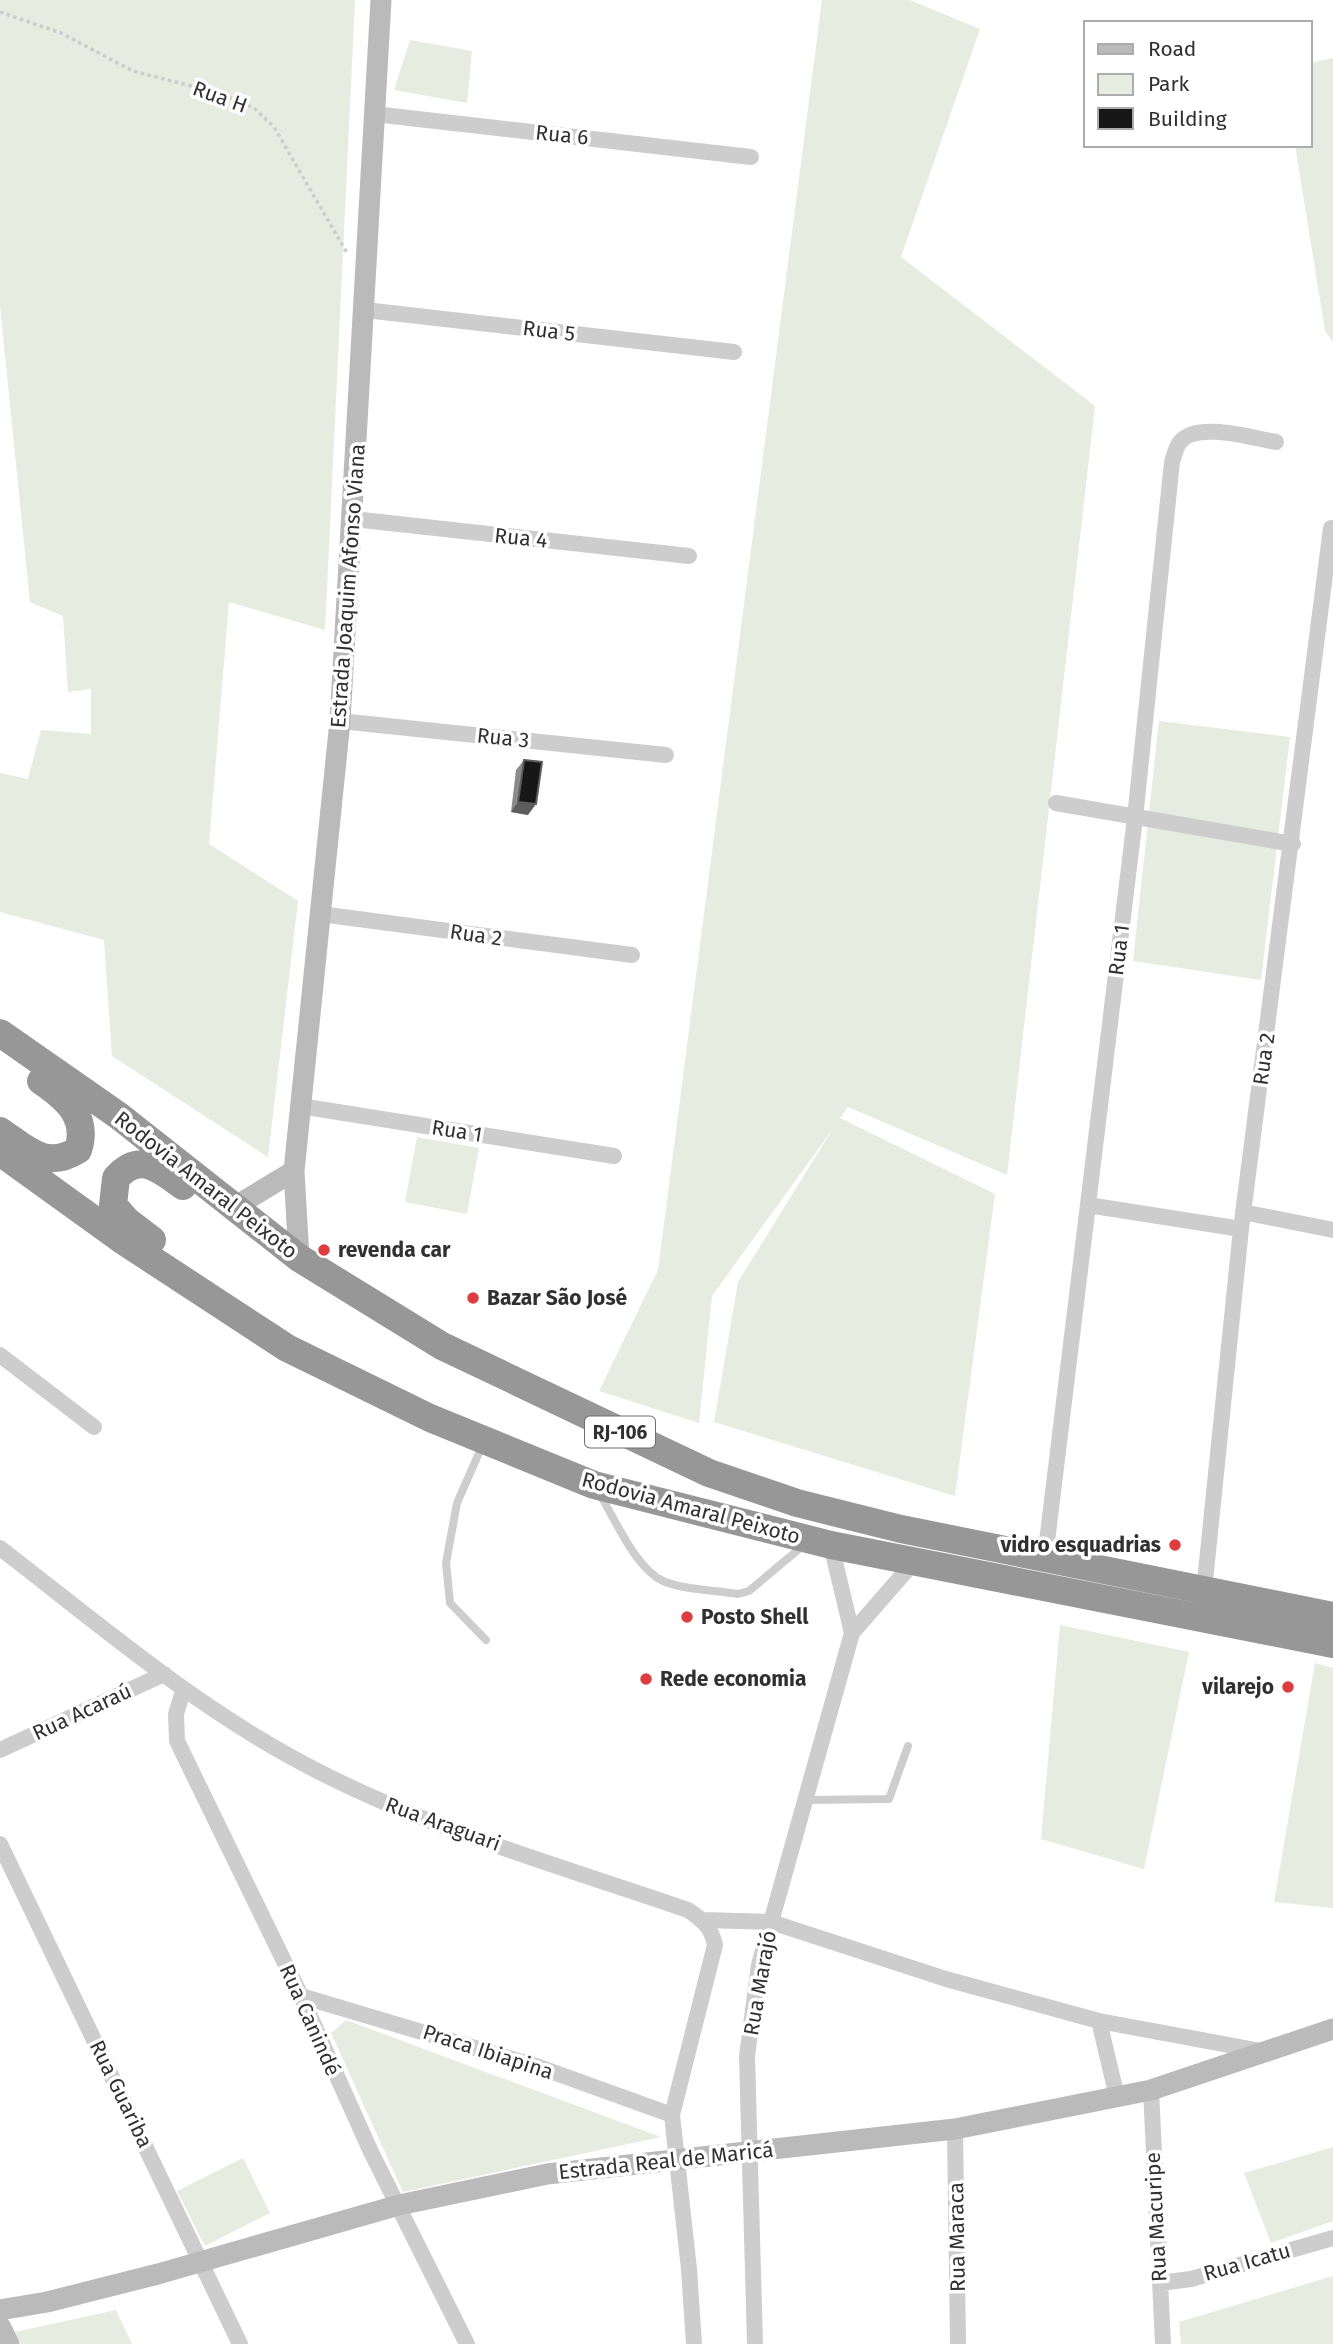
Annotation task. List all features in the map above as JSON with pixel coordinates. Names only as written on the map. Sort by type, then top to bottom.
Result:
[{"type":"highway","name":"Rodovia Amaral Peixoto","points":[[0,1033],[119,1116],[299,1258],[418,1332],[709,1473],[810,1506],[901,1529],[1333,1616]]},
{"type":"highway","points":[[0,1053],[58,1093],[75,1111],[82,1125],[83,1136],[79,1150],[63,1159],[43,1158],[0,1131]]},
{"type":"highway","name":"Rodovia Amaral Peixoto","points":[[0,1152],[122,1240],[287,1348],[474,1435],[594,1485],[820,1543],[1333,1644]]},
{"type":"highway","points":[[418,1332],[383,1324],[313,1283],[180,1184],[154,1168],[141,1162],[131,1164],[116,1178],[113,1205],[127,1221],[191,1270],[303,1342],[421,1401],[474,1435]]},
{"type":"main road","name":"Estrada Joaquim Afonso Viana","points":[[299,1258],[294,1171],[340,721],[381,0]]},
{"type":"main road","points":[[236,1206],[294,1171]]},
{"type":"main road","name":"Estrada Real de Maricá","points":[[0,2309],[60,2299],[399,2205],[547,2174],[956,2129],[1151,2090],[1261,2050],[1333,2029]]},
{"type":"main road","points":[[0,2326],[9,2344]]},
{"type":"street","name":"Rua 6","points":[[374,114],[751,157]]},
{"type":"street","name":"Rua 5","points":[[365,310],[734,352]]},
{"type":"street","name":"Rua 1","points":[[1045,1558],[1135,818],[1172,462],[1180,442],[1193,433],[1219,431],[1276,442]]},
{"type":"street","name":"Rua 4","points":[[353,519],[689,556]]},
{"type":"street","name":"Rua 2","points":[[1204,1591],[1243,1212],[1293,844],[1331,528]]},
{"type":"street","name":"Rua 3","points":[[340,721],[666,755]]},
{"type":"street","points":[[1056,803],[1293,844]]},
{"type":"street","name":"Rua 2","points":[[320,914],[632,955]]},
{"type":"street","name":"Rua 1","points":[[300,1106],[614,1156]]},
{"type":"street","points":[[1088,1205],[1241,1229]]},
{"type":"street","points":[[1243,1212],[1333,1230]]},
{"type":"street","points":[[0,1355],[94,1427]]},
{"type":"street","name":"Rua Marajó","points":[[820,1543],[852,1633]]},
{"type":"street","name":"Rua Araguari","points":[[0,1548],[183,1691],[291,1757],[407,1812],[688,1910],[703,1920]]},
{"type":"street","name":"Rua Marajó","points":[[755,2344],[747,2056],[760,1965],[852,1633],[913,1563]]},
{"type":"street","name":"Rua Acaraú","points":[[0,1750],[164,1674]]},
{"type":"street","name":"Rua Canindé","points":[[183,1691],[176,1714],[177,1741],[301,1996],[371,2152],[467,2344]]},
{"type":"street","name":"Rua Guariba","points":[[0,1844],[240,2344]]},
{"type":"street","points":[[703,1920],[771,1922],[946,1979],[1099,2021],[1261,2050]]},
{"type":"street","points":[[694,2344],[689,2269],[672,2115],[715,1945],[712,1931],[703,1920]]},
{"type":"street","name":"Praca Ibiapina","points":[[301,1996],[538,2067],[672,2115]]},
{"type":"street","points":[[1099,2021],[1117,2097]]},
{"type":"street","name":"Rua Macuripe","points":[[1151,2090],[1163,2344]]},
{"type":"street","name":"Rua Maraca","points":[[956,2129],[958,2344]]},
{"type":"street","name":"Rua Icatu","points":[[1160,2283],[1191,2278],[1333,2238]]},
{"type":"lane","points":[[474,1435],[446,1563],[450,1603],[486,1640]]},
{"type":"lane","points":[[594,1485],[641,1562],[650,1574],[666,1582],[738,1594],[749,1591],[820,1543]]},
{"type":"lane","points":[[805,1800],[888,1799],[908,1746]]},
{"type":"path","name":"Rua H","points":[[0,12],[61,33],[133,71],[218,93],[254,108],[274,127],[335,236],[364,276]]},
{"type":"green space","points":[[0,0],[355,0],[325,630],[229,602],[209,844],[298,901],[268,1157],[112,1056],[104,940],[0,912],[0,773],[28,779],[41,730],[91,734],[91,689],[68,692],[63,616],[30,602],[0,306]]},
{"type":"green space","points":[[822,0],[910,0],[980,29],[901,257],[1095,406],[1007,1175],[848,1107],[840,1118],[995,1194],[955,1496],[714,1422],[738,1282],[832,1130],[712,1296],[699,1423],[599,1391],[658,1270]]},
{"type":"green space","points":[[410,40],[472,51],[467,103],[394,90]]},
{"type":"green space","points":[[1333,58],[1333,342],[1325,331],[1295,147],[1312,147],[1312,63]]},
{"type":"green space","points":[[1159,721],[1290,737],[1261,980],[1133,961]]},
{"type":"green space","points":[[417,1137],[479,1148],[467,1214],[405,1202]]},
{"type":"green space","points":[[1060,1625],[1189,1652],[1144,1869],[1041,1839]]},
{"type":"green space","points":[[1315,1663],[1333,1668],[1333,1908],[1274,1902]]},
{"type":"green space","points":[[346,2020],[661,2137],[403,2192],[331,2033]]},
{"type":"green space","points":[[1333,2147],[1333,2221],[1271,2243],[1244,2173]]},
{"type":"green space","points":[[243,2158],[270,2213],[205,2246],[177,2191]]},
{"type":"green space","points":[[1333,2276],[1333,2344],[1181,2344],[1179,2322]]},
{"type":"green space","points":[[116,2310],[132,2344],[21,2344],[15,2332]]},
{"type":"building","points":[[524,760],[542,762],[536,804],[518,802]]},
{"type":"place","name":"revenda car","points":[[324,1250]]},
{"type":"place","name":"Bazar São José","points":[[473,1298]]},
{"type":"place","name":"vidro esquadrias","points":[[1175,1545]]},
{"type":"place","name":"Posto Shell","points":[[687,1617]]},
{"type":"place","name":"Rede economia","points":[[646,1679]]},
{"type":"place","name":"vilarejo","points":[[1288,1687]]}]
